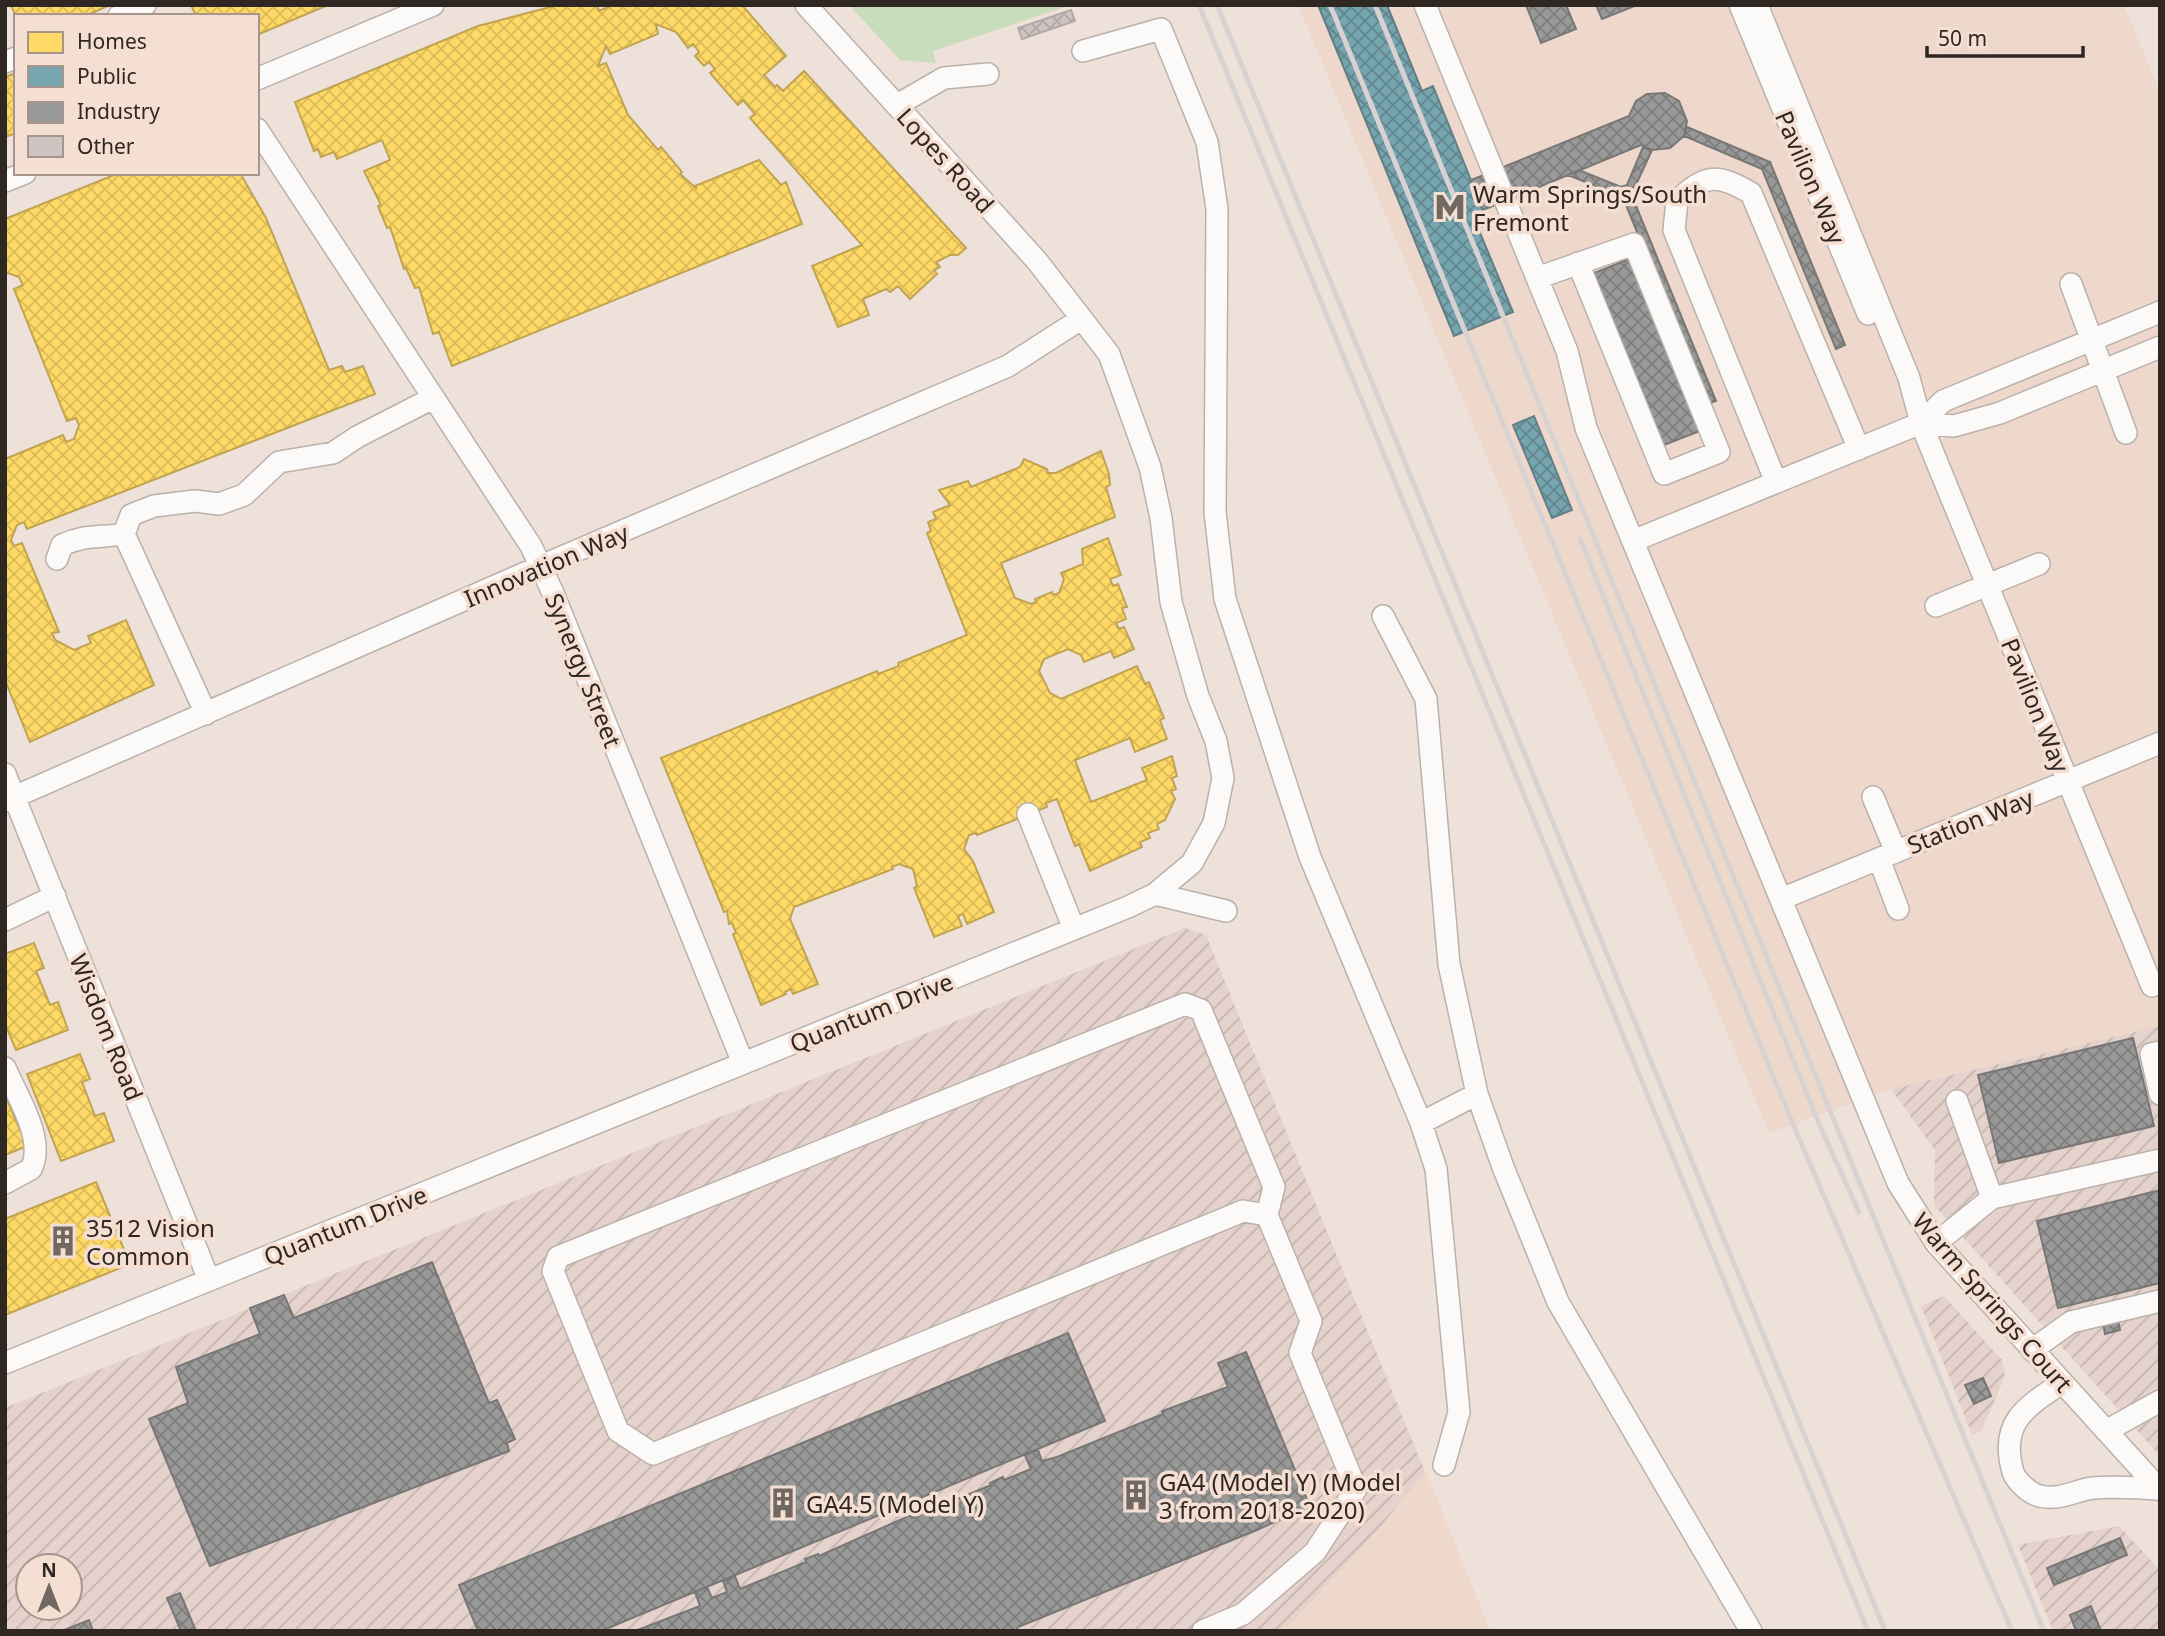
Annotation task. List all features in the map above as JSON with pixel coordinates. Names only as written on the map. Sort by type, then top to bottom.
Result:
[{"type":"street","points":[[124,14],[145,5]]},
{"type":"street","points":[[259,78],[433,5]]},
{"type":"street","name":"Lopes Road","points":[[806,5],[1037,261],[1081,319]]},
{"type":"street","name":"Warm Springs Court","points":[[1425,5],[1571,362],[1586,428],[1898,1183],[1936,1243],[2159,1490]]},
{"type":"street","name":"Pavilion Way","points":[[1740,5],[1896,383],[1921,423]]},
{"type":"street","name":"Pavilion Way","points":[[1757,5],[1909,378],[1921,423],[2152,986]]},
{"type":"street","points":[[1083,51],[1161,29],[1207,142],[1217,209],[1215,512],[1225,599],[1310,857],[1421,1123],[1436,1169],[1459,1412],[1444,1465]]},
{"type":"street","points":[[897,105],[944,78],[988,74]]},
{"type":"street","name":"Synergy Street","points":[[259,132],[541,566],[743,1063]]},
{"type":"street","points":[[1776,482],[1674,230],[1677,201],[1698,181],[1724,178],[1751,193],[1859,449]]},
{"type":"street","points":[[1537,278],[1578,263],[1634,244],[1718,452],[1664,474],[1578,263]]},
{"type":"street","points":[[2071,284],[2126,433]]},
{"type":"street","points":[[1633,541],[1921,423],[1943,401],[2160,312]]},
{"type":"street","name":"Innovation Way","points":[[10,799],[541,566],[1008,366],[1081,319]]},
{"type":"street","name":"Quantum Drive","points":[[5,1363],[1074,929],[1155,894],[1181,874],[1201,851],[1214,823],[1223,778],[1216,741],[1198,696],[1171,602],[1161,518],[1150,467],[1110,354],[1081,319]]},
{"type":"street","points":[[1921,423],[1954,426],[1977,420],[2160,347]]},
{"type":"street","points":[[206,714],[124,534],[131,515],[154,506],[195,501],[219,504],[244,495],[279,462],[332,453],[382,423],[433,398]]},
{"type":"street","points":[[57,559],[62,545],[83,536],[124,534]]},
{"type":"street","points":[[1936,606],[2039,564]]},
{"type":"street","points":[[1383,616],[1426,699],[1449,964],[1477,1094],[1503,1167],[1558,1302],[1751,1631]]},
{"type":"street","name":"Station Way","points":[[1781,899],[2160,743]]},
{"type":"street","name":"Wisdom Road","points":[[5,774],[10,799],[55,896],[209,1280]]},
{"type":"street","points":[[1873,797],[1898,909]]},
{"type":"street","points":[[1028,814],[1074,929]]},
{"type":"street","points":[[1155,894],[1226,911]]},
{"type":"street","points":[[5,920],[55,896]]},
{"type":"street","points":[[1203,1631],[1243,1614],[1315,1552],[1356,1489],[1300,1353],[1311,1321],[1267,1215],[1274,1187],[1201,1010],[1185,1004],[558,1257],[553,1271],[618,1432],[653,1454],[1243,1211],[1267,1215]]},
{"type":"street","points":[[2160,1052],[2151,1054],[2160,1094]]},
{"type":"street","points":[[5,1068],[33,1136],[37,1153],[31,1169],[5,1183]]},
{"type":"street","points":[[1421,1123],[1477,1094]]},
{"type":"street","points":[[1957,1101],[1992,1198]]},
{"type":"street","points":[[1936,1243],[1992,1198],[2160,1160]]},
{"type":"street","points":[[2032,1350],[2071,1322],[2160,1301]]},
{"type":"street","points":[[2062,1383],[2029,1405],[2012,1427],[2007,1450],[2016,1479],[2039,1496],[2064,1496],[2090,1488],[2159,1490]]},
{"type":"street","points":[[2106,1431],[2160,1401]]},
{"type":"shaded area","points":[[1298,5],[2124,5],[2160,92],[2160,1026],[1891,1089],[1769,1133]]},
{"type":"shaded area","points":[[1185,928],[1206,935],[1490,1631],[5,1631],[5,1408]]},
{"type":"shaded area","points":[[2160,1026],[2160,1456],[1934,1205],[1935,1150],[1891,1089]]},
{"type":"shaded area","points":[[1944,1296],[2002,1360],[2005,1376],[1982,1430],[1972,1435],[1921,1306]]},
{"type":"shaded area","points":[[1426,1471],[1490,1631],[1274,1631],[1289,1625],[1372,1537]]},
{"type":"shaded area","points":[[2119,1526],[2160,1570],[2160,1625],[2154,1631],[2053,1631],[2018,1545]]},
{"type":"green space","points":[[849,5],[1071,5],[933,51],[936,63],[900,60]]},
{"type":"building: Homes","points":[[11,5],[110,5],[90,14],[15,14]]},
{"type":"building: Homes","points":[[191,5],[328,5],[259,34],[259,14],[195,14]]},
{"type":"building: Homes","points":[[558,5],[597,5],[599,11],[613,5],[742,5],[786,56],[764,75],[775,87],[777,85],[783,91],[804,71],[966,248],[958,255],[950,255],[936,262],[940,267],[934,270],[937,274],[910,299],[898,286],[890,292],[886,289],[863,299],[869,315],[838,327],[812,266],[862,245],[750,118],[755,114],[743,100],[738,105],[710,73],[715,69],[709,62],[704,66],[695,56],[699,52],[693,44],[688,48],[676,32],[656,24],[658,34],[610,54],[606,46],[598,66],[606,63],[628,115],[658,150],[661,147],[682,172],[680,174],[697,189],[695,186],[759,160],[781,185],[786,182],[802,224],[452,366],[439,332],[433,334],[419,287],[415,288],[406,268],[404,269],[390,227],[387,228],[378,206],[381,205],[364,171],[390,160],[382,140],[337,159],[334,152],[321,157],[318,149],[314,151],[295,102],[478,26]]},
{"type":"building: Homes","points":[[14,74],[14,134],[5,137],[5,77]]},
{"type":"building: Homes","points":[[114,175],[241,175],[266,218],[329,370],[342,366],[345,372],[363,366],[375,394],[27,529],[24,522],[17,525],[11,540],[14,546],[22,543],[59,632],[52,633],[55,640],[74,650],[91,643],[88,636],[126,620],[154,685],[30,742],[5,680],[5,459],[63,435],[66,442],[74,439],[79,425],[76,418],[67,421],[14,289],[23,285],[19,277],[5,272],[5,219]]},
{"type":"building: Homes","points":[[1101,451],[1109,474],[1110,485],[1106,487],[1115,517],[1001,563],[1015,598],[1031,604],[1036,602],[1035,599],[1052,592],[1053,595],[1059,593],[1064,579],[1061,573],[1083,564],[1082,549],[1108,538],[1121,575],[1110,579],[1113,586],[1118,584],[1127,607],[1122,608],[1126,619],[1116,623],[1119,629],[1124,627],[1134,649],[1114,658],[1111,651],[1084,662],[1081,655],[1068,649],[1044,659],[1039,671],[1050,693],[1061,699],[1137,666],[1145,684],[1149,682],[1164,718],[1160,720],[1167,739],[1135,752],[1130,738],[1075,760],[1091,802],[1147,780],[1142,768],[1172,756],[1177,776],[1172,778],[1176,789],[1171,791],[1175,799],[1165,820],[1157,824],[1159,829],[1148,833],[1150,838],[1140,842],[1142,847],[1090,871],[1079,844],[1075,846],[1057,799],[1046,803],[1047,807],[977,835],[969,835],[964,849],[973,861],[994,912],[967,924],[963,914],[958,916],[962,926],[934,937],[914,888],[917,886],[913,869],[899,864],[892,867],[893,869],[794,907],[790,919],[818,984],[793,994],[791,989],[761,1005],[733,934],[736,933],[732,923],[729,924],[727,911],[724,912],[661,758],[877,671],[878,674],[899,666],[898,663],[967,635],[927,533],[931,531],[928,522],[936,519],[933,512],[950,505],[939,490],[968,481],[971,487],[1020,467],[1024,459],[1047,469],[1048,473],[1056,473]]},
{"type":"building: Homes","points":[[34,943],[44,968],[36,971],[50,1005],[58,1002],[68,1030],[16,1050],[5,1024],[5,954]]},
{"type":"building: Homes","points":[[80,1054],[90,1079],[82,1082],[95,1116],[104,1113],[114,1141],[61,1161],[27,1074]]},
{"type":"building: Homes","points":[[5,1095],[27,1146],[5,1155]]},
{"type":"building: Homes","name":"3512 Vision Common","points":[[96,1182],[130,1264],[5,1315],[5,1219]]},
{"type":"building: Public","points":[[1318,5],[1387,5],[1422,91],[1433,86],[1489,224],[1478,228],[1513,312],[1454,336]]},
{"type":"building: Public","points":[[1534,416],[1572,510],[1552,518],[1513,425]]},
{"type":"building: Industry","points":[[1526,5],[1566,5],[1576,29],[1541,43]]},
{"type":"building: Industry","points":[[1596,5],[1637,5],[1602,19]]},
{"type":"building: Industry","points":[[1665,93],[1679,101],[1687,121],[1684,136],[1670,148],[1652,150],[1641,145],[1483,210],[1471,180],[1629,116],[1636,101],[1647,94]]},
{"type":"building: Industry","points":[[1687,127],[1770,162],[1762,169],[1684,136]]},
{"type":"building: Industry","points":[[1643,147],[1652,150],[1634,189],[1636,199],[1626,205],[1617,195],[1568,175],[1579,170],[1621,187],[1627,185]]},
{"type":"building: Industry","points":[[1770,162],[1845,345],[1836,349],[1762,169]]},
{"type":"building: Industry","points":[[1634,201],[1716,401],[1707,404],[1626,205]]},
{"type":"building: Industry","points":[[1629,259],[1700,431],[1664,445],[1594,273]]},
{"type":"building: Industry","points":[[2133,1038],[2154,1126],[1999,1163],[1978,1075]]},
{"type":"building: Industry","points":[[2160,1190],[2160,1283],[2058,1308],[2037,1221]]},
{"type":"building: Industry","points":[[432,1262],[489,1403],[497,1400],[515,1439],[507,1443],[509,1451],[210,1566],[149,1419],[188,1403],[176,1367],[260,1334],[250,1308],[284,1295],[294,1318]]},
{"type":"building: Industry","points":[[2118,1319],[2120,1330],[2105,1334],[2103,1322]]},
{"type":"building: Industry","name":"GA4.5 (Model Y)","points":[[1068,1333],[1105,1421],[601,1631],[478,1631],[459,1585]]},
{"type":"building: Industry","name":"GA4 (Model Y) (Model 3 from 2018-2020)","points":[[1246,1352],[1310,1506],[1018,1627],[1016,1631],[635,1631],[700,1606],[695,1592],[707,1587],[712,1598],[727,1592],[723,1581],[735,1576],[740,1589],[911,1515],[912,1518],[991,1485],[990,1483],[1003,1477],[1004,1480],[1031,1469],[1025,1455],[1038,1450],[1042,1461],[1057,1457],[1163,1414],[1162,1411],[1228,1387],[1218,1363]]},
{"type":"building: Industry","points":[[1983,1378],[1991,1396],[1974,1404],[1965,1385]]},
{"type":"building: Industry","points":[[2120,1538],[2127,1555],[2054,1585],[2047,1568]]},
{"type":"building: Industry","points":[[180,1593],[196,1631],[181,1631],[167,1598]]},
{"type":"building: Industry","points":[[2091,1606],[2101,1631],[2076,1631],[2070,1615]]},
{"type":"building: Industry","points":[[89,1620],[93,1631],[62,1631]]},
{"type":"building: Other","points":[[1071,10],[1075,21],[1022,39],[1018,28]]},
{"type":"railway","points":[[1199,5],[1868,1631]]},
{"type":"railway","points":[[1217,5],[1885,1631]]},
{"type":"railway","points":[[1330,5],[1798,1136],[2012,1631]]},
{"type":"railway","points":[[1375,5],[2044,1631]]},
{"type":"railway","points":[[1580,539],[1820,1126],[1859,1212]]},
{"type":"place","name":"Warm Springs/South Fremont","points":[[1450,207]]},
{"type":"place","name":"3512 Vision Common","points":[[63,1241]]},
{"type":"place","name":"GA4 (Model Y) (Model 3 from 2018-2020)","points":[[1136,1495]]},
{"type":"place","name":"GA4.5 (Model Y)","points":[[783,1503]]}]
